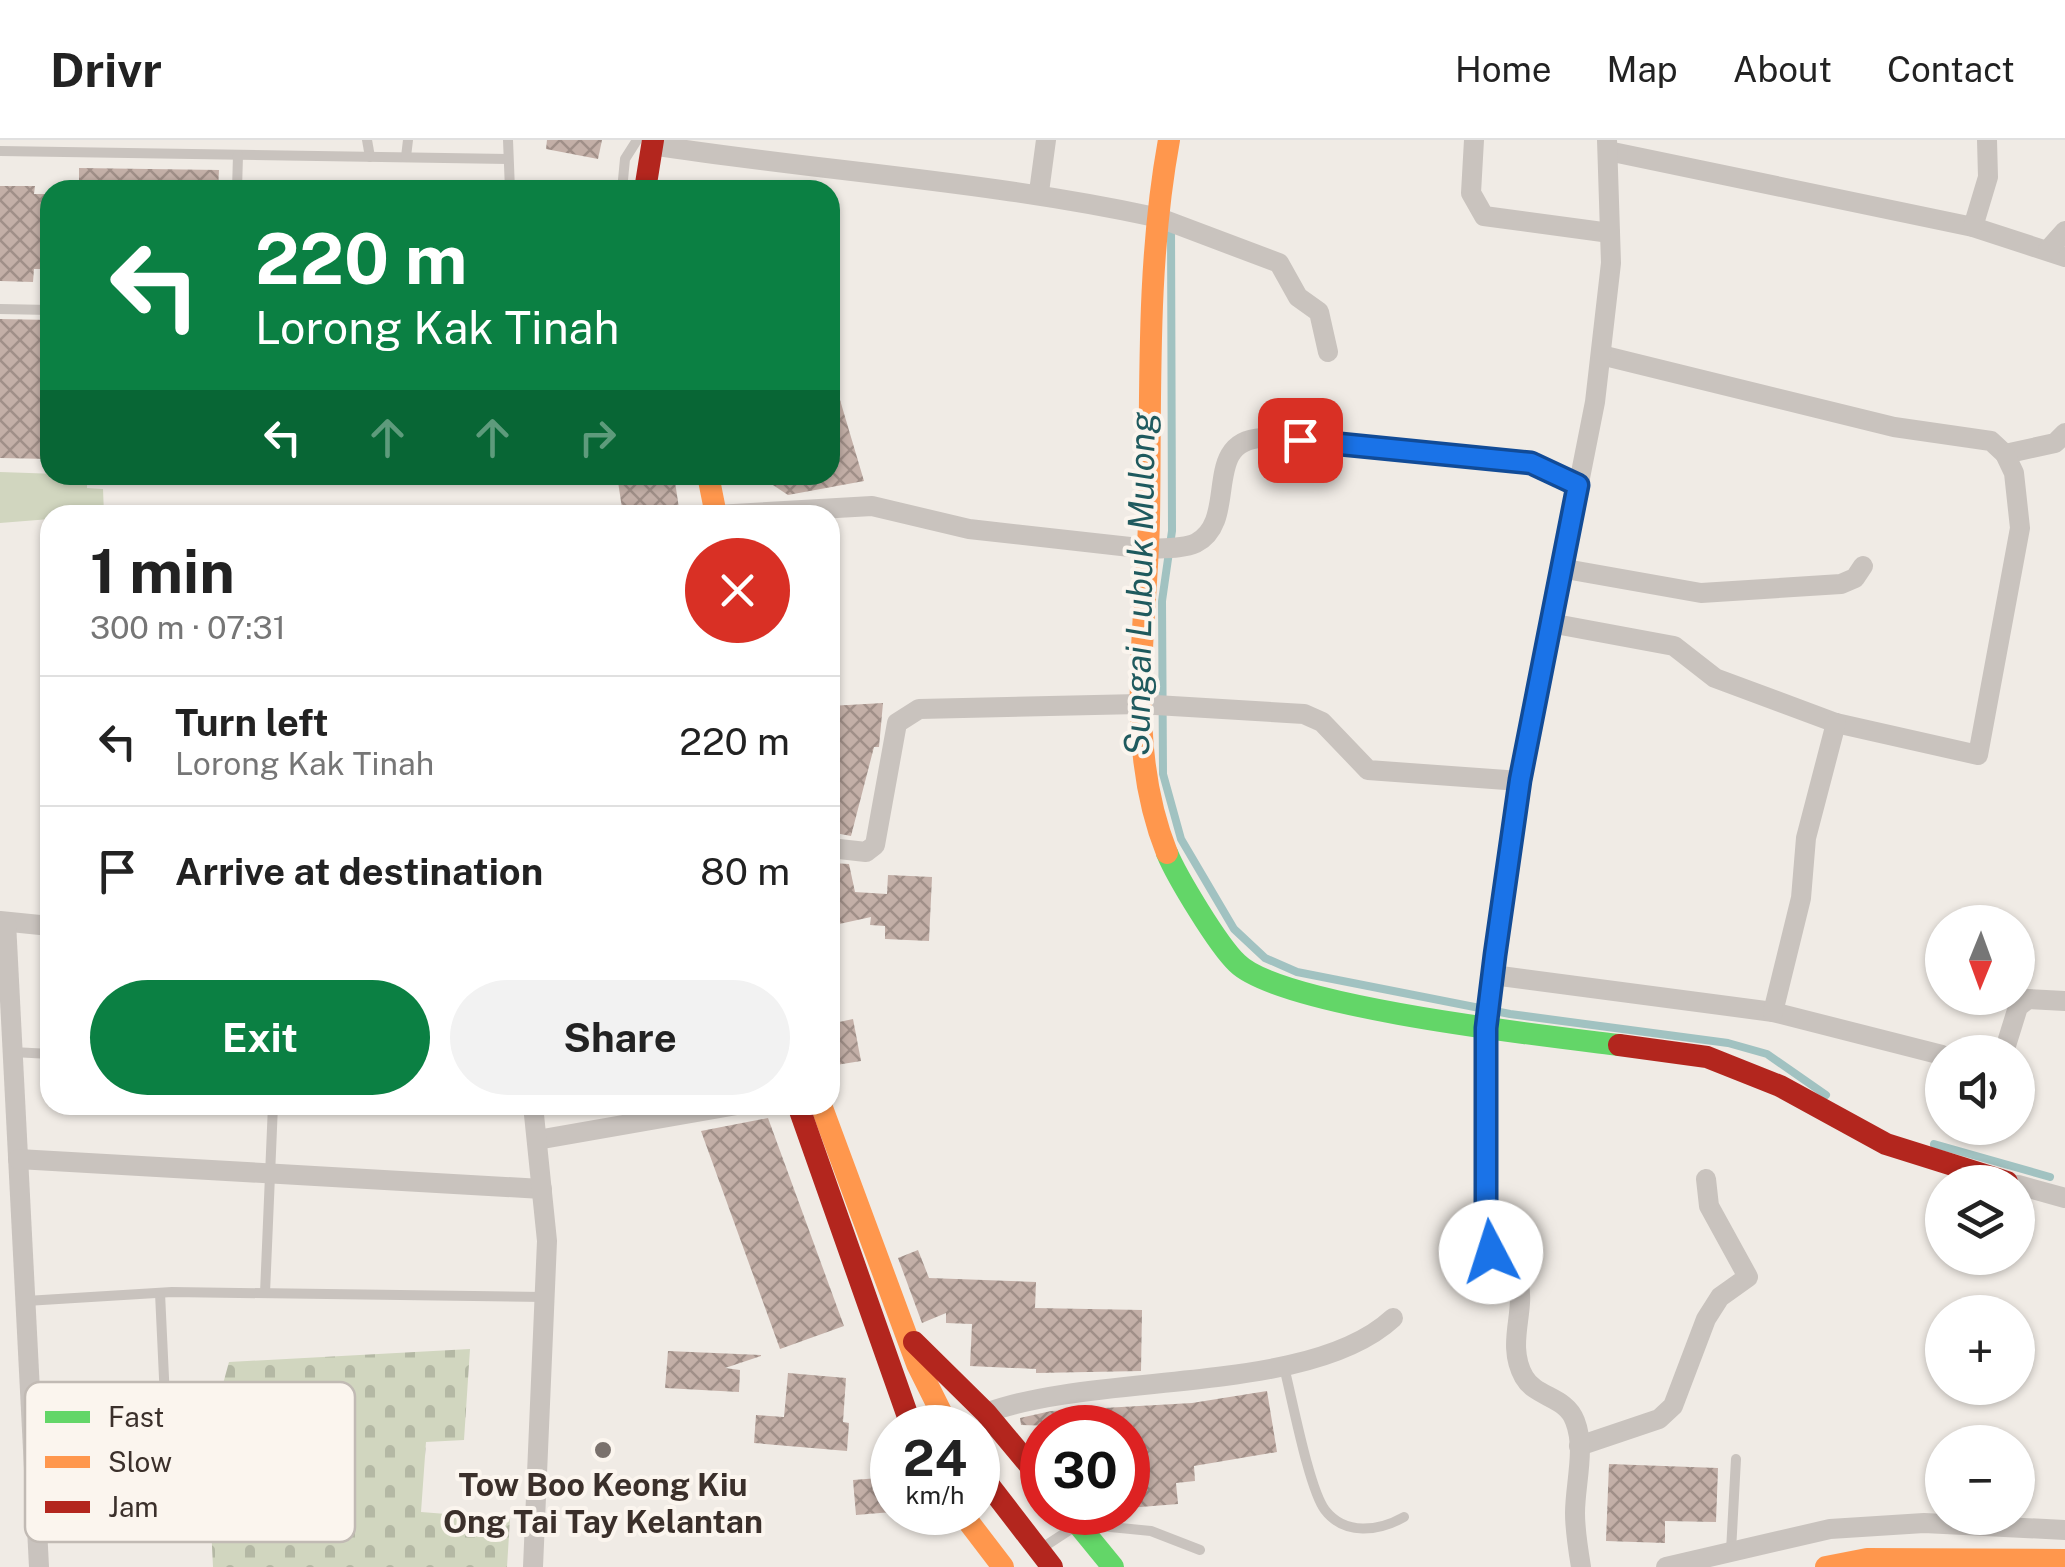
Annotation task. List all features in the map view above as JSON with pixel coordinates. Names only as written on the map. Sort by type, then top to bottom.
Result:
[{"type":"street","points":[[1039,192],[1046,140]]},
{"type":"street","points":[[1168,140],[1156,217],[1148,549],[1139,704],[1152,816],[1172,866],[1237,964],[1270,984],[1312,995],[1707,1057],[1780,1086],[1886,1144],[1953,1165]]},
{"type":"street","points":[[1474,140],[1471,193],[1484,216],[1610,233]]},
{"type":"street","points":[[1973,227],[1988,177],[1987,140]]},
{"type":"street","points":[[646,180],[647,142],[763,162],[817,164],[1039,192],[1156,217],[1284,267],[1298,296],[1318,312],[1328,352]]},
{"type":"street","points":[[1581,1567],[1575,1513],[1579,1446],[1575,1419],[1562,1401],[1540,1392],[1524,1378],[1518,1356],[1519,1275],[1510,1262],[1491,1252],[1486,1231],[1487,1024],[1520,780],[1601,356],[1612,263],[1607,146],[1973,227],[2056,254],[2065,231]]},
{"type":"street","points":[[1550,623],[1674,646],[1715,678],[1836,723],[1978,755],[2020,528],[2019,498],[2005,454],[1991,441],[1968,434],[1894,427],[1601,356]]},
{"type":"street","points":[[2005,454],[2049,445],[2065,433]]},
{"type":"street","points":[[840,508],[872,506],[969,529],[1148,549],[1177,547],[1196,542],[1209,530],[1229,455],[1247,438],[1417,449],[1531,463],[1578,485]]},
{"type":"street","points":[[1560,568],[1705,594],[1841,584],[1855,578],[1863,566]]},
{"type":"street","points":[[840,849],[866,852],[875,845],[897,723],[910,710],[1139,704],[1311,716],[1368,770],[1520,780]]},
{"type":"street","points":[[1774,1012],[1801,898],[1806,838],[1836,723]]},
{"type":"street","points":[[30,1382],[3,921],[40,925]]},
{"type":"street","points":[[1493,975],[1774,1012],[1925,1051]]},
{"type":"street","points":[[2009,1035],[2018,1007],[2028,998],[2065,1001]]},
{"type":"street","points":[[533,1567],[547,1240],[534,1115]]},
{"type":"street","points":[[537,1140],[680,1115]]},
{"type":"street","points":[[802,1115],[904,1405]]},
{"type":"street","points":[[825,1115],[905,1332],[938,1405]]},
{"type":"street","points":[[18,1159],[542,1189]]},
{"type":"street","points":[[1579,1446],[1659,1419],[1672,1406],[1706,1319],[1720,1297],[1748,1277],[1710,1206],[1706,1179]]},
{"type":"street","points":[[2035,1190],[2065,1198]]},
{"type":"street","points":[[1000,1408],[1038,1396],[1284,1367],[1374,1336],[1394,1318]]},
{"type":"street","points":[[905,1332],[979,1405]]},
{"type":"street","points":[[1000,1429],[1020,1453]]},
{"type":"street","points":[[1000,1499],[1046,1558]]},
{"type":"street","points":[[1666,1567],[1830,1530],[1924,1523],[2065,1530]]},
{"type":"street","points":[[979,1535],[1003,1567]]},
{"type":"street","points":[[1087,1535],[1114,1567]]},
{"type":"street","points":[[39,1542],[40,1567]]},
{"type":"street","points":[[1826,1567],[1867,1559],[2065,1560]]},
{"type":"lane","points":[[366,140],[370,156]]},
{"type":"lane","points":[[406,157],[408,140]]},
{"type":"lane","points":[[508,140],[509,180]]},
{"type":"lane","points":[[623,180],[626,159],[647,142]]},
{"type":"lane","points":[[0,151],[508,159]]},
{"type":"lane","points":[[237,180],[238,155]]},
{"type":"lane","points":[[0,309],[40,310]]},
{"type":"lane","points":[[13,1052],[40,1053]]},
{"type":"lane","points":[[265,1294],[272,1115]]},
{"type":"lane","points":[[160,1293],[164,1382]]},
{"type":"lane","points":[[26,1301],[160,1293],[544,1298]]},
{"type":"lane","points":[[1284,1367],[1322,1507],[1349,1527],[1389,1525],[1404,1517]]},
{"type":"lane","points":[[1731,1551],[1736,1460]]},
{"type":"lane","points":[[1150,1532],[1200,1550]]},
{"type":"lane","points":[[1046,1558],[1062,1535]]},
{"type":"green space","points":[[0,472],[40,473],[40,485],[103,489],[104,505],[40,505],[40,520],[0,523]]},
{"type":"green space","points":[[470,1349],[464,1440],[426,1442],[421,1512],[510,1519],[507,1567],[213,1567],[212,1542],[355,1542],[355,1382],[224,1382],[229,1362]]},
{"type":"building","points":[[547,140],[602,140],[598,159],[546,149]]},
{"type":"building","points":[[79,168],[219,170],[218,180],[79,180]]},
{"type":"building","points":[[0,186],[35,186],[34,194],[40,194],[40,269],[34,269],[33,282],[0,281]]},
{"type":"building","points":[[0,319],[40,320],[40,459],[0,458]]},
{"type":"building","points":[[840,400],[864,481],[788,495],[773,485],[840,485]]},
{"type":"building","points":[[618,485],[676,485],[678,505],[622,505]]},
{"type":"building","points":[[883,703],[879,747],[874,747],[851,836],[840,834],[840,705]]},
{"type":"building","points":[[840,864],[849,864],[855,892],[887,894],[888,875],[932,877],[929,941],[885,939],[885,926],[870,925],[871,917],[840,924]]},
{"type":"building","points":[[853,1019],[861,1061],[840,1064],[840,1022]]},
{"type":"building","points":[[768,1118],[844,1326],[780,1349],[701,1131]]},
{"type":"building","points":[[918,1250],[929,1278],[1036,1282],[1035,1308],[1142,1310],[1141,1371],[1036,1373],[1036,1369],[970,1366],[972,1324],[946,1323],[946,1313],[922,1323],[898,1258]]},
{"type":"building","points":[[668,1351],[761,1356],[725,1368],[740,1370],[739,1392],[665,1388]]},
{"type":"building","points":[[788,1373],[846,1378],[843,1422],[849,1423],[847,1451],[754,1443],[756,1415],[784,1417]]},
{"type":"building","points":[[1267,1391],[1277,1452],[1194,1466],[1195,1481],[1176,1483],[1178,1504],[1150,1506],[1150,1405]]},
{"type":"building","points":[[1609,1464],[1718,1468],[1716,1522],[1665,1521],[1665,1543],[1606,1541]]},
{"type":"building","points":[[870,1479],[870,1514],[856,1515],[853,1480]]},
{"type":"waterway","name":"Sungai Lubuk Mulong","points":[[1171,223],[1172,531],[1162,601],[1163,774],[1181,839],[1234,929],[1265,958],[1297,972],[1510,1014],[1728,1043],[1767,1054],[1826,1095]]},
{"type":"waterway","name":"Sungai Lubuk Mulong","points":[[1938,1145],[2050,1177]]},
{"type":"traffic: fast","points":[[1167,853],[1229,954],[1263,979],[1358,1006],[1478,1027],[1619,1045]]},
{"type":"traffic: fast","points":[[1087,1535],[1113,1567]]},
{"type":"traffic: slow","points":[[1167,853],[1146,772],[1141,689],[1149,521],[1153,282],[1169,140]]},
{"type":"traffic: slow","points":[[710,485],[714,505]]},
{"type":"traffic: slow","points":[[825,1115],[917,1364],[938,1405]]},
{"type":"traffic: slow","points":[[979,1535],[1003,1567]]},
{"type":"traffic: slow","points":[[1826,1567],[1867,1559],[2065,1560]]},
{"type":"traffic: jam","points":[[647,180],[653,140]]},
{"type":"traffic: jam","points":[[1619,1045],[1707,1057],[1780,1086],[1886,1144],[1953,1165]]},
{"type":"traffic: jam","points":[[802,1115],[904,1405]]},
{"type":"traffic: jam","points":[[914,1342],[986,1413],[1020,1454]]},
{"type":"traffic: jam","points":[[1000,1500],[1052,1567]]},
{"type":"place","name":"Tow Boo Keong Kiu Ong Tai Tay Kelantan","points":[[603,1450]]},
{"type":"route","points":[[1300,440],[1531,463],[1578,485],[1509,844],[1486,1028],[1486,1231],[1491,1252]]}]
